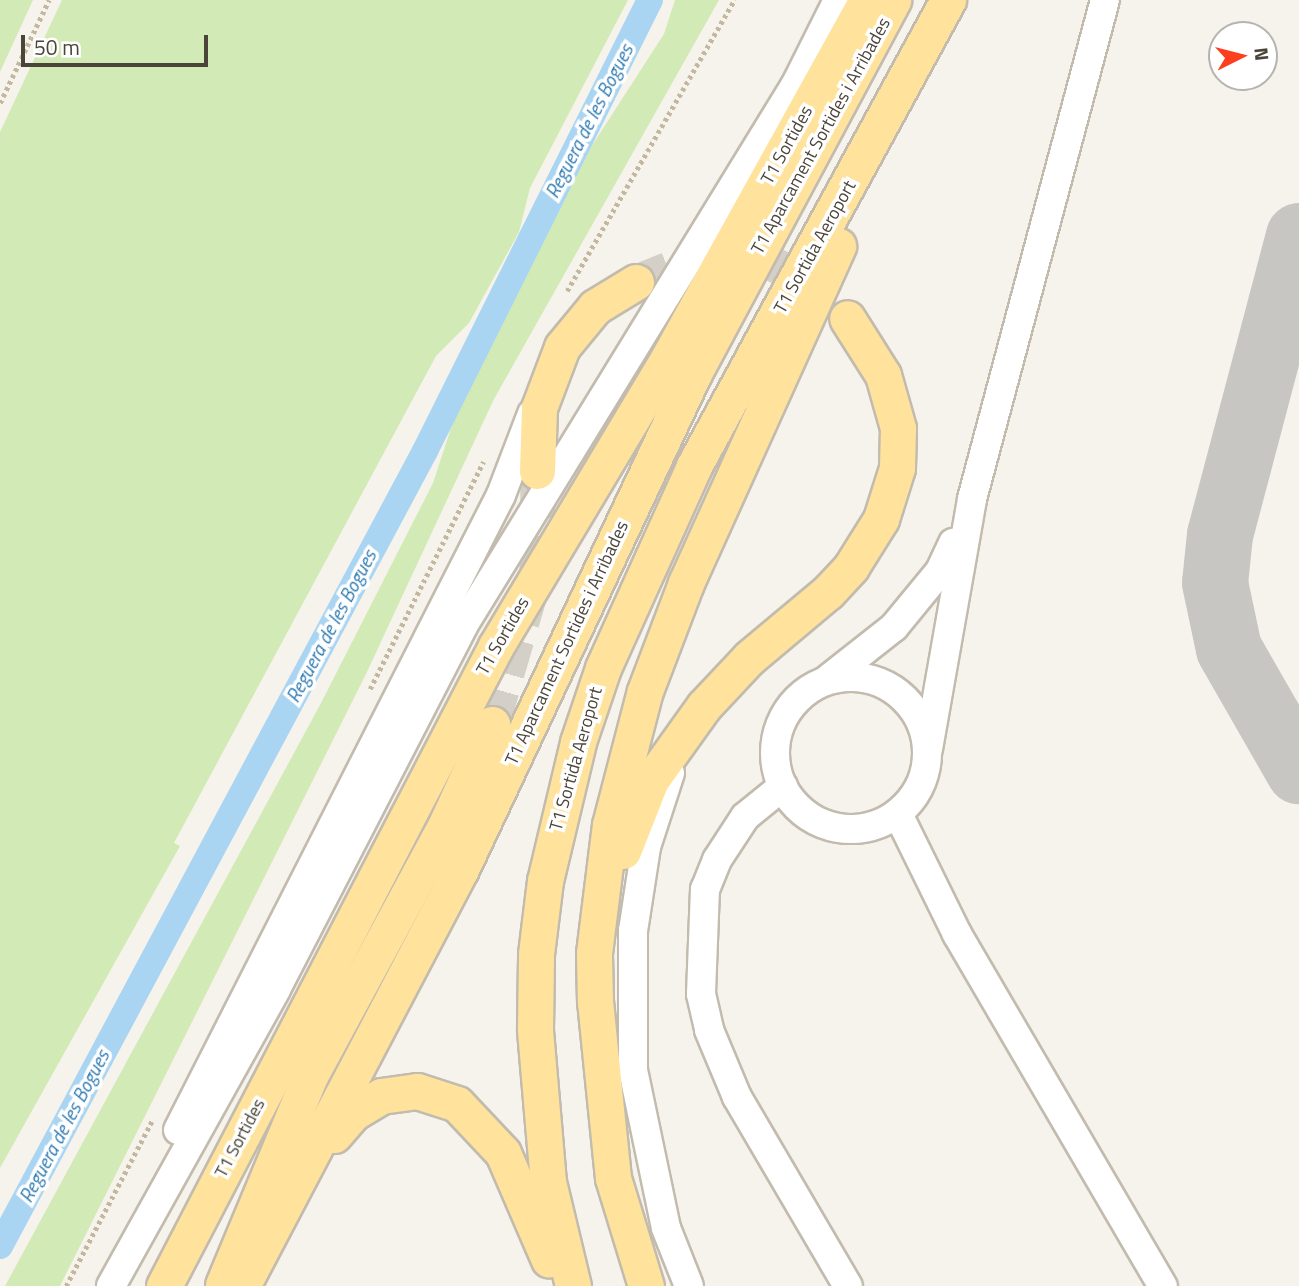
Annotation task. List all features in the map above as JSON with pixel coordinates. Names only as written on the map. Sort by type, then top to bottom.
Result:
[{"type":"main road","name":"T1 Sortides","points":[[165,1286],[496,646],[670,355],[867,0]]},
{"type":"main road","name":"T1 Aparcament Sortides i Arribades","points":[[242,1286],[461,869],[694,373],[893,0]]},
{"type":"main road","points":[[861,165],[948,0]]},
{"type":"main road","name":"T1 Sortida Aeroport","points":[[646,1286],[613,1178],[599,1063],[594,953],[610,825],[645,691],[724,493],[834,260],[861,165]]},
{"type":"main road","name":"T1 Sortida Aeroport","points":[[573,1286],[548,1182],[535,1028],[536,954],[561,807],[603,668],[694,466],[861,165]]},
{"type":"main road","points":[[537,471],[536,434],[549,373],[579,324],[595,307],[636,282]]},
{"type":"main road","points":[[599,1063],[616,881],[628,833],[651,780],[679,740],[749,658],[843,576],[881,519],[897,468],[898,428],[883,375],[847,318]]},
{"type":"main road","points":[[223,1286],[312,1074],[447,822],[492,724]]},
{"type":"main road","points":[[165,1286],[283,1108],[312,1074]]},
{"type":"main road","points":[[298,1183],[353,1113],[370,1101],[398,1092],[437,1094],[471,1115],[503,1153],[562,1286]]},
{"type":"lane","points":[[113,1281],[276,989],[463,626],[796,84],[838,0]]},
{"type":"lane","points":[[972,499],[940,571],[919,600],[863,655],[794,701],[784,717],[775,756],[783,786],[803,813],[841,829],[863,829],[898,814],[919,789],[972,499],[1105,0]]},
{"type":"lane","points":[[113,1281],[155,1175],[500,495],[549,373]]},
{"type":"lane","points":[[826,680],[866,677],[899,692],[917,714],[928,749]]},
{"type":"lane","points":[[679,740],[646,847],[633,930],[633,1070],[666,1227],[689,1286]]},
{"type":"lane","points":[[783,786],[745,817],[717,860],[705,889],[701,994],[709,1030],[737,1097],[848,1286]]},
{"type":"lane","points":[[898,814],[957,934],[1163,1286]]},
{"type":"path","points":[[0,103],[50,0]]},
{"type":"green space","points":[[0,0],[33,0],[0,72]]},
{"type":"green space","points":[[62,0],[628,0],[530,188],[519,232],[469,323],[436,356],[174,843],[180,846],[0,1168],[0,132]]},
{"type":"green space","points":[[675,0],[719,0],[494,399],[366,674],[60,1286],[5,1286],[320,705],[433,483],[453,422],[591,147],[664,34]]},
{"type":"waterway","name":"Reguera de les Bogues","points":[[0,1246],[425,451],[650,0]]},
{"type":"taxiway","points":[[1299,236],[1220,535],[1215,583],[1229,649],[1299,771]]},
{"type":"tunnel","points":[[636,282],[690,260],[738,254],[760,258],[804,278],[847,318]]},
{"type":"tunnel","points":[[492,724],[537,570],[538,481]]}]
